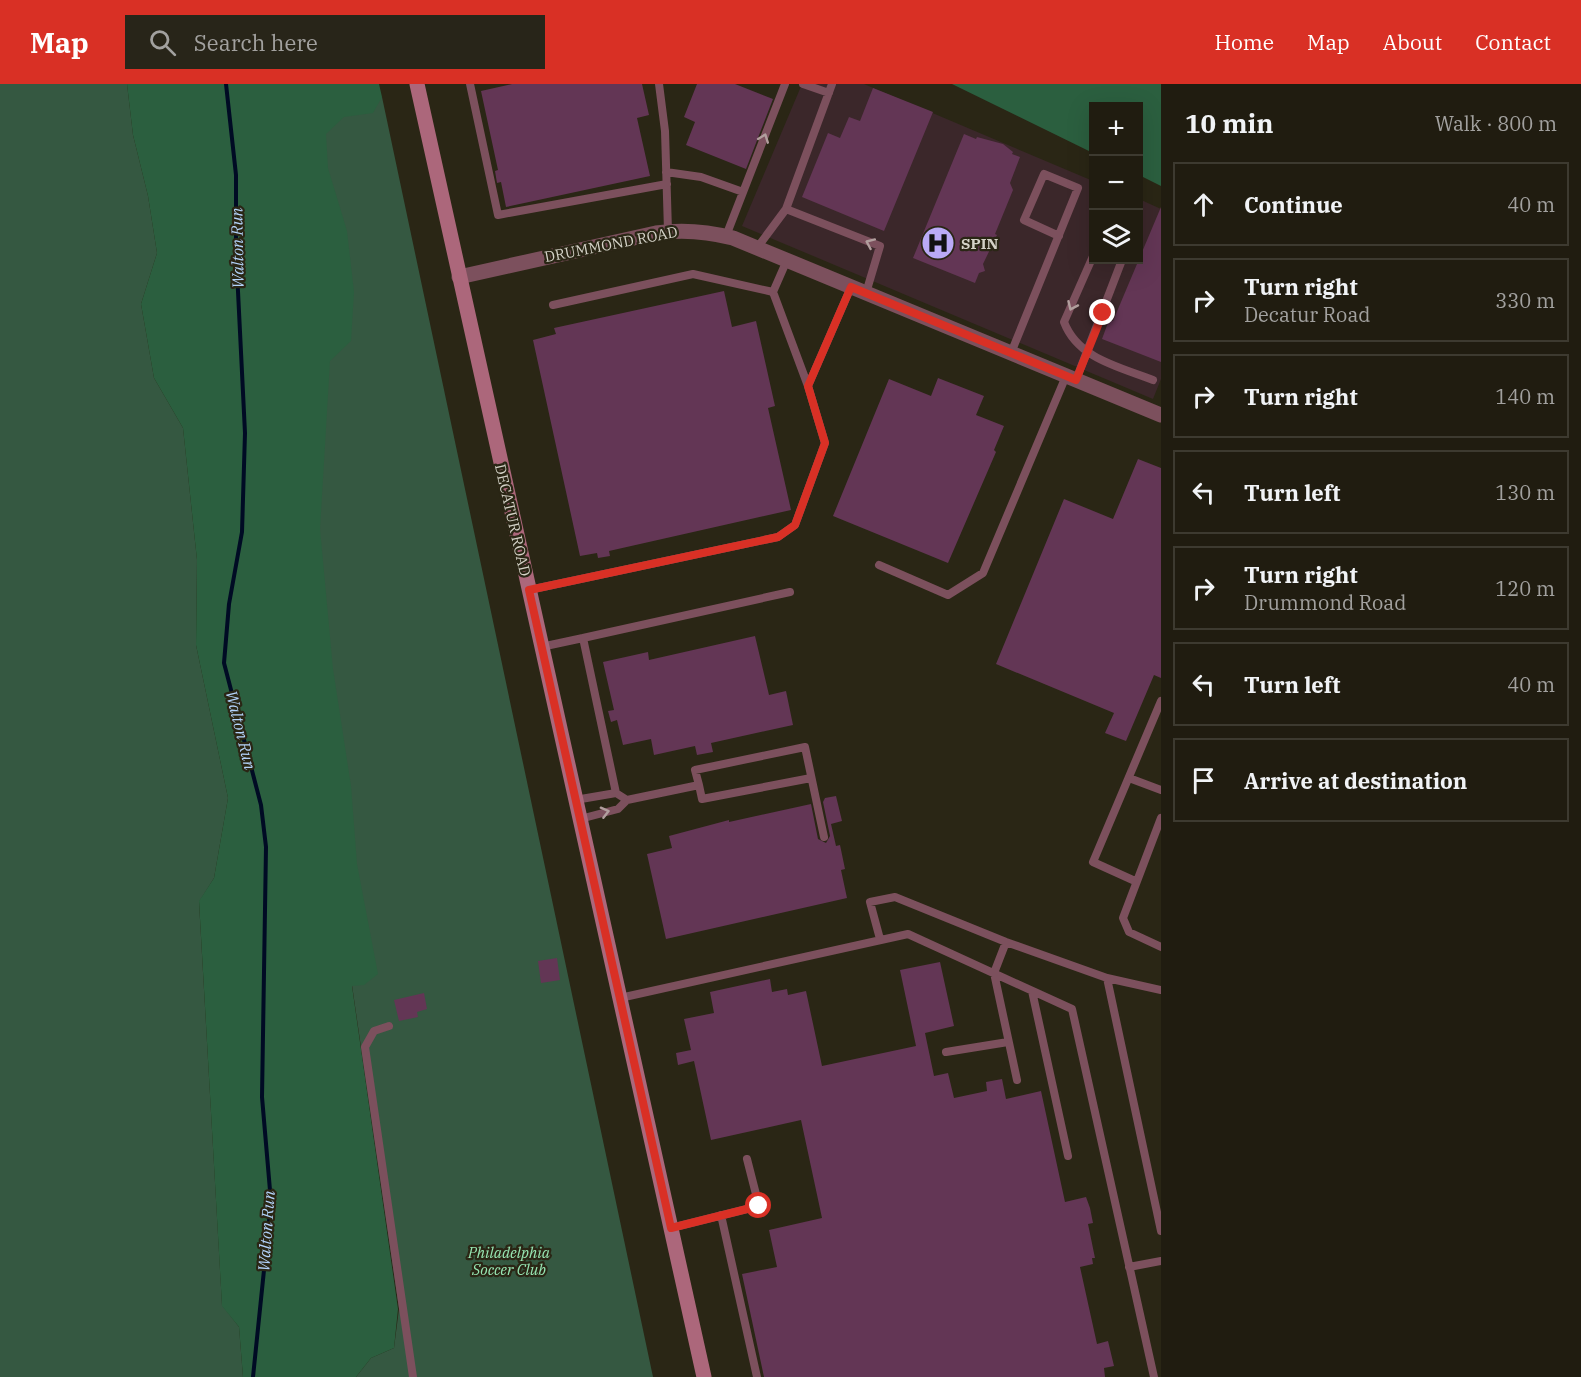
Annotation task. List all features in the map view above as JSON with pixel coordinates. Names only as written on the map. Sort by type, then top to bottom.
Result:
[{"type":"street","name":"DECATUR ROAD","points":[[417,84],[705,1377]]},
{"type":"street","name":"DRUMMOND ROAD","points":[[459,277],[668,231],[683,229],[726,236],[1071,378],[1160,412]]},
{"type":"lane","points":[[470,84],[498,214],[667,184]]},
{"type":"lane","points":[[659,84],[667,184],[668,231]]},
{"type":"lane","points":[[726,236],[785,84]]},
{"type":"lane","points":[[803,84],[829,93]]},
{"type":"lane","points":[[757,248],[786,209],[832,84]]},
{"type":"lane","points":[[666,172],[701,177],[743,192]]},
{"type":"lane","points":[[1011,353],[1059,236],[1078,188],[1044,174],[1024,220],[1059,236]]},
{"type":"lane","points":[[786,209],[880,246],[808,386]]},
{"type":"lane","points":[[529,590],[778,537],[795,525],[825,443],[808,386],[773,292],[787,261]]},
{"type":"lane","points":[[1090,264],[1064,322],[1068,332],[1087,354],[1153,380]]},
{"type":"lane","points":[[879,565],[948,595],[983,573],[1071,378],[1087,354],[1121,264]]},
{"type":"lane","points":[[553,305],[693,274],[773,292]]},
{"type":"lane","points":[[541,646],[583,639],[790,592]]},
{"type":"lane","points":[[583,639],[616,793]]},
{"type":"lane","points":[[1135,881],[1093,862],[1161,701]]},
{"type":"lane","points":[[812,778],[702,799],[695,770],[805,747],[812,778],[824,837]]},
{"type":"lane","points":[[1129,778],[1161,790]]},
{"type":"lane","points":[[580,819],[618,809],[627,800],[699,785]]},
{"type":"lane","points":[[575,800],[616,793],[627,800]]},
{"type":"lane","points":[[1161,818],[1135,881],[1123,918],[1129,932],[1161,947]]},
{"type":"lane","points":[[880,939],[870,902],[895,897],[1006,942],[1107,978],[1161,990]]},
{"type":"lane","points":[[620,998],[908,934],[1072,1009],[1154,1377]]},
{"type":"lane","points":[[1006,942],[994,973],[1017,1080]]},
{"type":"lane","points":[[1107,978],[1161,1231]]},
{"type":"lane","points":[[1032,991],[1068,1156]]},
{"type":"lane","points":[[389,1026],[374,1031],[365,1047],[413,1377]]},
{"type":"lane","points":[[946,1052],[1008,1042]]},
{"type":"lane","points":[[671,1228],[759,1206],[747,1159]]},
{"type":"lane","points":[[721,1215],[757,1377]]},
{"type":"lane","points":[[1129,1267],[1161,1261]]},
{"type":"shaded area","name":"SPIN","points":[[802,84],[864,84],[1089,179],[1089,264],[1143,264],[1143,201],[1161,209],[1161,379],[1153,399],[742,226]]},
{"type":"green space","points":[[0,84],[127,84],[133,135],[148,196],[157,253],[141,304],[154,378],[183,428],[197,560],[196,645],[228,798],[214,878],[199,902],[222,1305],[239,1327],[243,1377],[0,1377]]},
{"type":"green space","points":[[127,84],[379,84],[382,97],[373,113],[344,117],[326,134],[328,168],[347,231],[354,292],[351,341],[330,361],[320,529],[333,669],[351,786],[357,864],[378,974],[364,985],[352,986],[398,1309],[394,1348],[371,1358],[356,1377],[243,1377],[239,1327],[222,1306],[199,901],[214,878],[228,798],[196,645],[197,560],[183,428],[154,378],[141,304],[157,253],[148,196],[133,135]]},
{"type":"green space","points":[[952,84],[1161,84],[1161,186],[1143,177],[1143,102],[1089,102],[1089,151]]},
{"type":"green space","name":"Philadelphia Soccer Club","points":[[382,97],[653,1377],[356,1377],[371,1358],[394,1348],[399,1309],[352,985],[293,461],[314,116]]},
{"type":"building","points":[[512,84],[642,84],[649,115],[637,118],[650,176],[506,207],[501,182],[497,183],[495,171],[498,170],[481,91]]},
{"type":"building","points":[[697,84],[735,84],[773,99],[746,169],[686,145],[695,122],[684,117]]},
{"type":"building","points":[[873,88],[933,112],[884,231],[802,197],[828,133],[840,138],[849,117],[860,121]]},
{"type":"building","points":[[964,134],[976,139],[977,137],[1003,144],[1013,152],[1012,154],[1020,157],[1010,183],[1013,190],[995,234],[997,235],[983,264],[985,271],[979,273],[975,283],[913,258]]},
{"type":"building","points":[[1161,207],[1161,362],[1102,339],[1109,320],[1113,321],[1137,264],[1143,264],[1143,250]]},
{"type":"building","points":[[724,291],[732,327],[756,321],[775,406],[768,408],[791,510],[609,551],[610,556],[598,558],[597,553],[580,556],[533,340],[556,334],[554,328]]},
{"type":"building","points":[[938,378],[984,396],[976,415],[1004,426],[994,450],[996,452],[948,563],[833,516],[889,379],[931,396]]},
{"type":"building","points":[[1138,459],[1161,468],[1161,678],[1154,675],[1126,741],[1105,733],[1114,713],[996,664],[1064,499],[1113,519]]},
{"type":"building","points":[[755,636],[769,695],[786,691],[793,725],[711,743],[713,752],[697,755],[695,746],[654,755],[651,739],[623,745],[617,720],[611,722],[608,711],[614,710],[603,662],[648,652],[649,660]]},
{"type":"building","points":[[836,796],[842,821],[831,824],[836,846],[840,845],[845,869],[841,870],[847,898],[666,939],[647,854],[672,848],[669,836],[729,820],[729,822],[811,804],[818,839],[826,843],[830,836],[823,802],[825,798]]},
{"type":"building","points":[[557,958],[560,980],[541,983],[538,961]]},
{"type":"building","points":[[940,962],[954,1026],[925,1033],[934,1076],[948,1073],[954,1098],[987,1091],[986,1082],[1002,1079],[1006,1099],[1041,1091],[1065,1202],[1086,1197],[1090,1208],[1093,1223],[1088,1224],[1095,1258],[1092,1258],[1093,1264],[1080,1267],[1097,1344],[1108,1341],[1114,1366],[1104,1368],[1105,1377],[764,1377],[742,1274],[777,1267],[769,1230],[822,1218],[801,1120],[711,1140],[694,1061],[678,1065],[676,1053],[691,1050],[684,1019],[714,1013],[710,992],[770,979],[772,992],[787,989],[788,995],[806,991],[822,1066],[916,1046],[900,970]]},
{"type":"building","points":[[424,993],[427,1009],[417,1012],[418,1017],[399,1021],[394,1000]]},
{"type":"waterway","name":"Walton Run","points":[[226,84],[236,175],[236,251],[245,433],[242,532],[229,604],[224,663],[261,805],[266,847],[262,1097],[271,1202],[253,1377]]},
{"type":"place","name":"SPIN","points":[[938,243]]},
{"type":"route","points":[[759,1206],[671,1228],[529,590],[778,537],[795,525],[825,443],[808,386],[851,287],[1076,380],[1103,313]]}]
